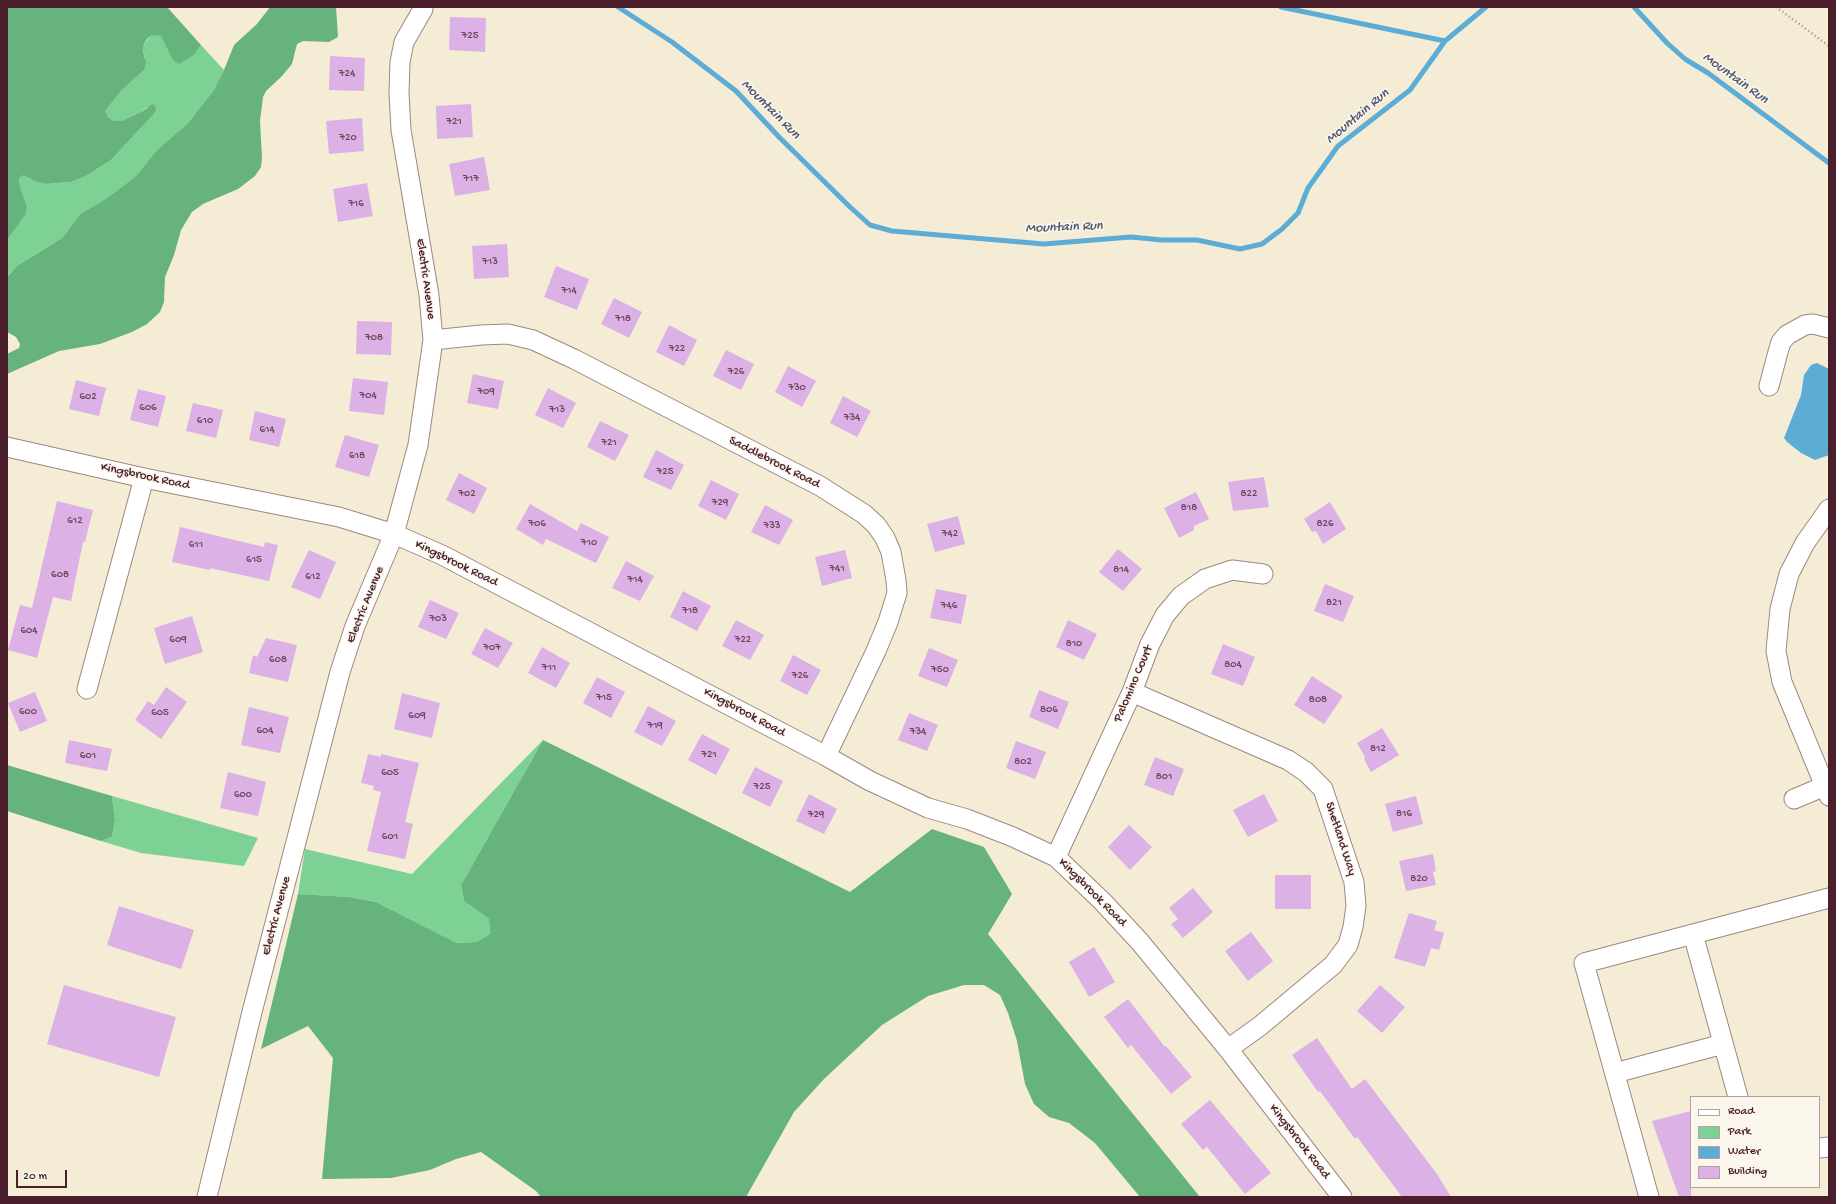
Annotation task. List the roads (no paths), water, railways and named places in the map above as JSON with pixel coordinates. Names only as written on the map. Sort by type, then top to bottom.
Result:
[{"type":"street","name":"Electric Avenue","points":[[207,1197],[252,1012],[340,672],[355,626],[394,534],[418,445],[433,340],[429,295],[401,130],[399,93],[400,62],[404,42],[424,9]]},
{"type":"street","points":[[1768,373],[1782,342],[1787,335],[1805,325],[1813,324],[1829,328]]},
{"type":"street","name":"Saddlebrook Road","points":[[433,340],[508,334],[532,340],[574,359],[820,486],[864,514],[876,525],[885,538],[891,552],[897,593],[888,622],[876,651],[826,756]]},
{"type":"street","name":"Kingsbrook Road","points":[[7,447],[144,478],[339,517],[394,534],[442,555],[826,756],[870,781],[928,808],[967,819],[1013,837],[1056,857],[1103,902],[1140,942],[1228,1049],[1342,1197]]},
{"type":"street","points":[[87,689],[144,478]]},
{"type":"street","points":[[1794,800],[1827,791],[1782,682],[1776,651],[1780,609],[1789,574],[1805,543],[1829,509]]},
{"type":"street","name":"Palomino Court","points":[[1056,857],[1132,692],[1150,644],[1165,615],[1181,596],[1205,579],[1232,570],[1263,574]]},
{"type":"street","name":"Shetland Way","points":[[1132,692],[1288,760],[1306,772],[1323,789],[1354,882],[1356,906],[1353,927],[1348,945],[1333,965],[1260,1026],[1228,1049]]},
{"type":"street","points":[[1649,1197],[1584,963],[1829,898]]},
{"type":"street","points":[[1693,934],[1738,1096]]},
{"type":"street","points":[[1615,1074],[1723,1044]]},
{"type":"water","points":[[1817,363],[1829,369],[1829,455],[1815,460],[1801,453],[1784,438],[1801,395],[1804,375],[1811,365]]},
{"type":"waterway","name":"Mountain Run","points":[[618,7],[672,42],[736,91],[779,137],[870,225],[892,231],[1044,244],[1131,237],[1162,240],[1197,240],[1240,249],[1262,244],[1282,229],[1298,213],[1308,188],[1338,146],[1410,90],[1445,41],[1486,7]]},
{"type":"waterway","points":[[1281,7],[1445,41]]},
{"type":"waterway","name":"Mountain Run","points":[[1634,7],[1667,43],[1685,59],[1708,73],[1829,163]]}]
